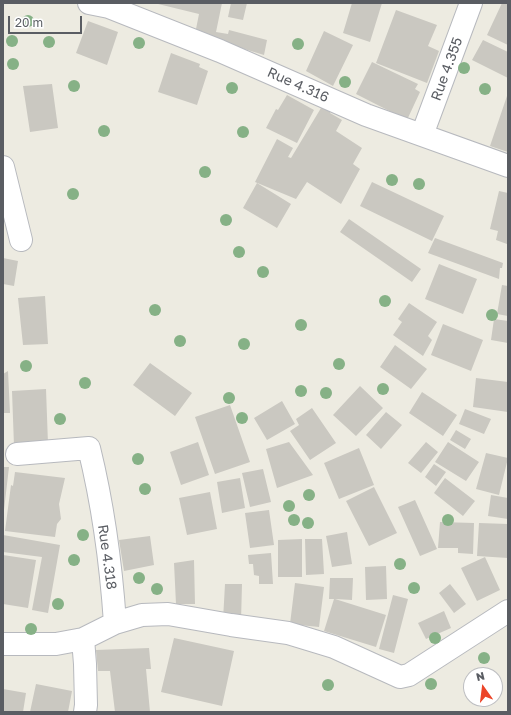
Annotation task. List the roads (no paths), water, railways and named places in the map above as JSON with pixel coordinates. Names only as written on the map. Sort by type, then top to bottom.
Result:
[{"type":"street","name":"Rue 4.316","points":[[88,3],[109,8],[220,51],[366,115],[508,166]]},
{"type":"street","name":"Rue 4.355","points":[[422,135],[471,3]]},
{"type":"street","points":[[3,167],[21,240]]},
{"type":"street","name":"Rue 4.318","points":[[17,454],[89,448],[95,474],[108,554],[115,623]]},
{"type":"street","points":[[3,644],[56,644],[83,639],[115,623],[142,615],[168,614],[288,633],[334,647],[400,677],[409,675],[508,611]]},
{"type":"street","points":[[83,639],[86,705],[84,712]]}]
